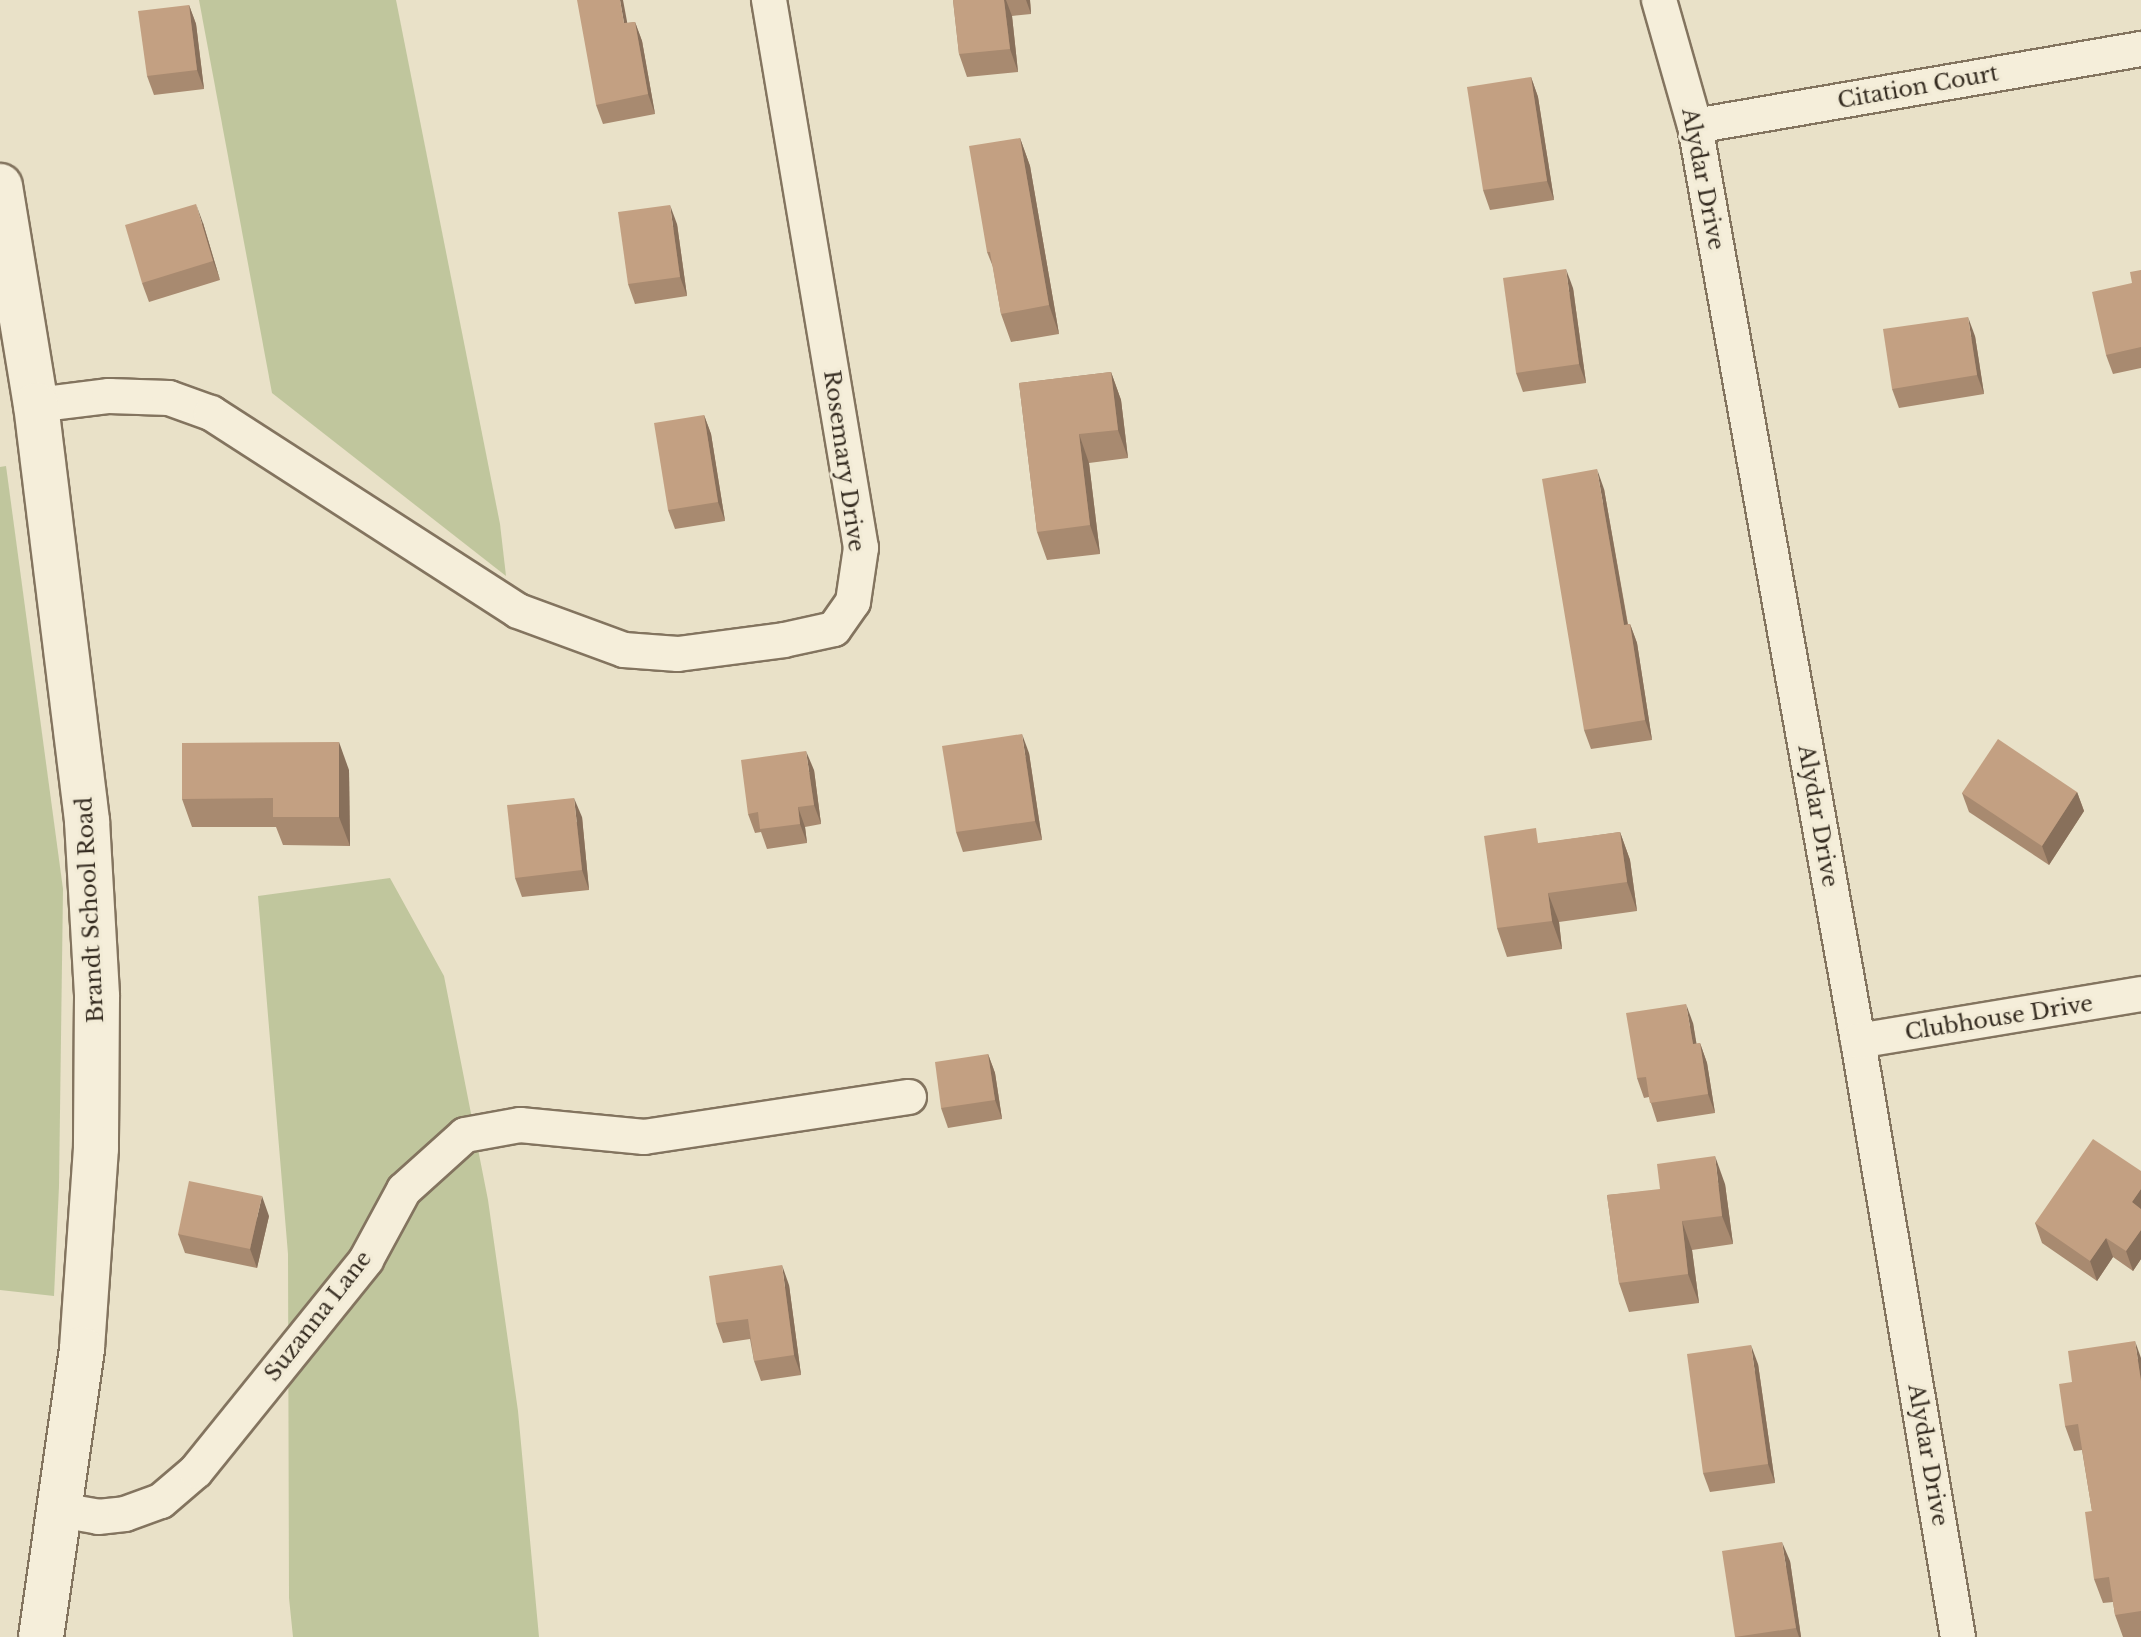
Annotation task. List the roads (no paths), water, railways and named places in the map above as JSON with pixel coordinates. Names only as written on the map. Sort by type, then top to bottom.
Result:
[{"type":"street","name":"Rosemary Drive","points":[[36,405],[109,396],[169,398],[211,413],[518,611],[624,650],[678,654],[784,640],[834,629],[853,602],[861,548],[769,0]]},
{"type":"street","name":"Alydar Drive","points":[[1659,0],[1695,126],[1858,1041],[1958,1637]]},
{"type":"street","name":"Citation Court","points":[[1695,126],[2141,49]]},
{"type":"street","name":"Brandt School Road","points":[[0,186],[36,405],[87,821],[97,997],[96,1148],[88,1283],[77,1402],[41,1637]]},
{"type":"street","name":"Clubhouse Drive","points":[[1858,1041],[2141,994]]},
{"type":"street","name":"Suzanna Lane","points":[[60,1510],[98,1517],[125,1514],[161,1501],[196,1471],[366,1260],[404,1190],[465,1135],[520,1125],[644,1137],[909,1097]]}]
